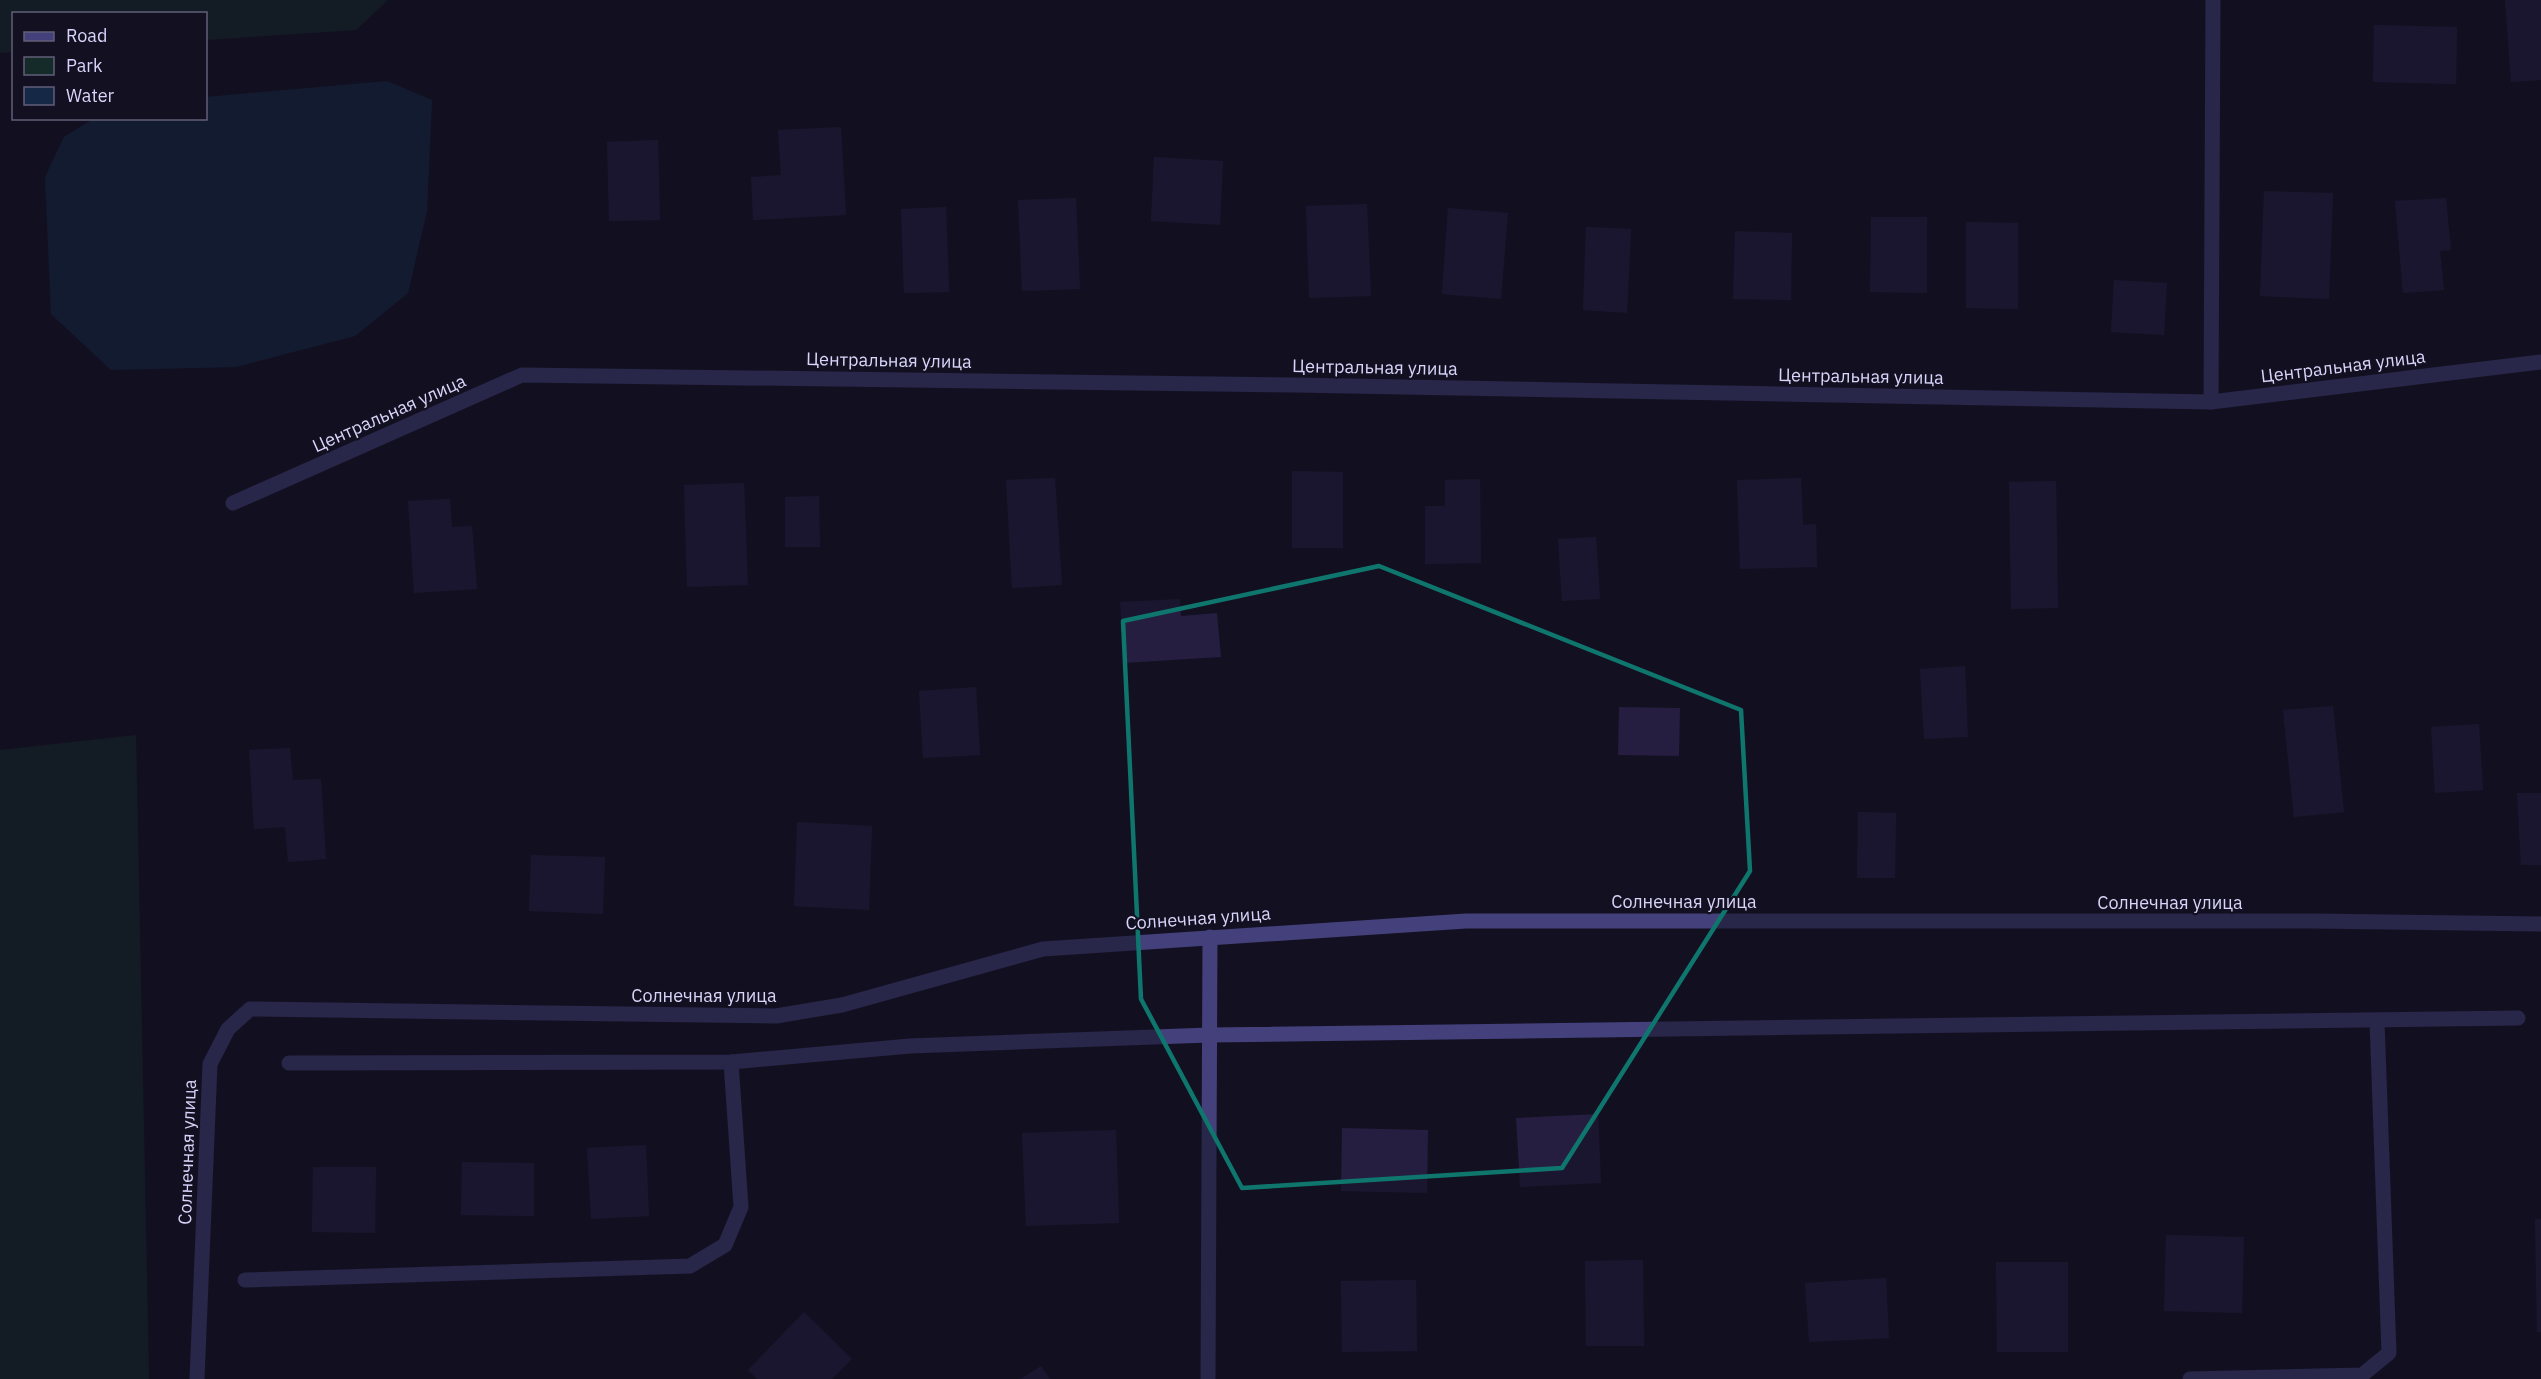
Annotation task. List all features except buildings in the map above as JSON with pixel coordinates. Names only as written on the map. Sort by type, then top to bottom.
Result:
[{"type":"street","points":[[2211,402],[2213,0]]},
{"type":"street","name":"Центральная улица","points":[[233,503],[522,375],[1294,385],[2211,402],[2541,362]]},
{"type":"street","name":"Солнечная улица","points":[[197,1379],[210,1064],[228,1029],[250,1009],[776,1016],[842,1005],[1043,949],[1466,921],[2311,921],[2541,924]]},
{"type":"street","points":[[1208,1379],[1210,937]]},
{"type":"street","points":[[290,1063],[731,1062],[910,1046],[1209,1035],[2518,1018]]},
{"type":"street","points":[[2190,1379],[2362,1375],[2389,1353],[2377,1021]]},
{"type":"street","points":[[245,1280],[690,1266],[725,1245],[741,1207],[731,1062]]},
{"type":"highlighted area","points":[[1379,566],[1741,710],[1750,871],[1562,1168],[1242,1188],[1141,999],[1123,621]]},
{"type":"green space","points":[[0,0],[388,0],[356,30],[207,40],[207,12],[12,12],[12,52],[0,53]]},
{"type":"green space","points":[[136,735],[149,1379],[0,1379],[0,750]]},
{"type":"water","points":[[387,81],[432,100],[427,211],[408,293],[355,336],[236,367],[111,370],[51,314],[45,177],[64,137],[91,120],[207,120],[207,97]]}]
